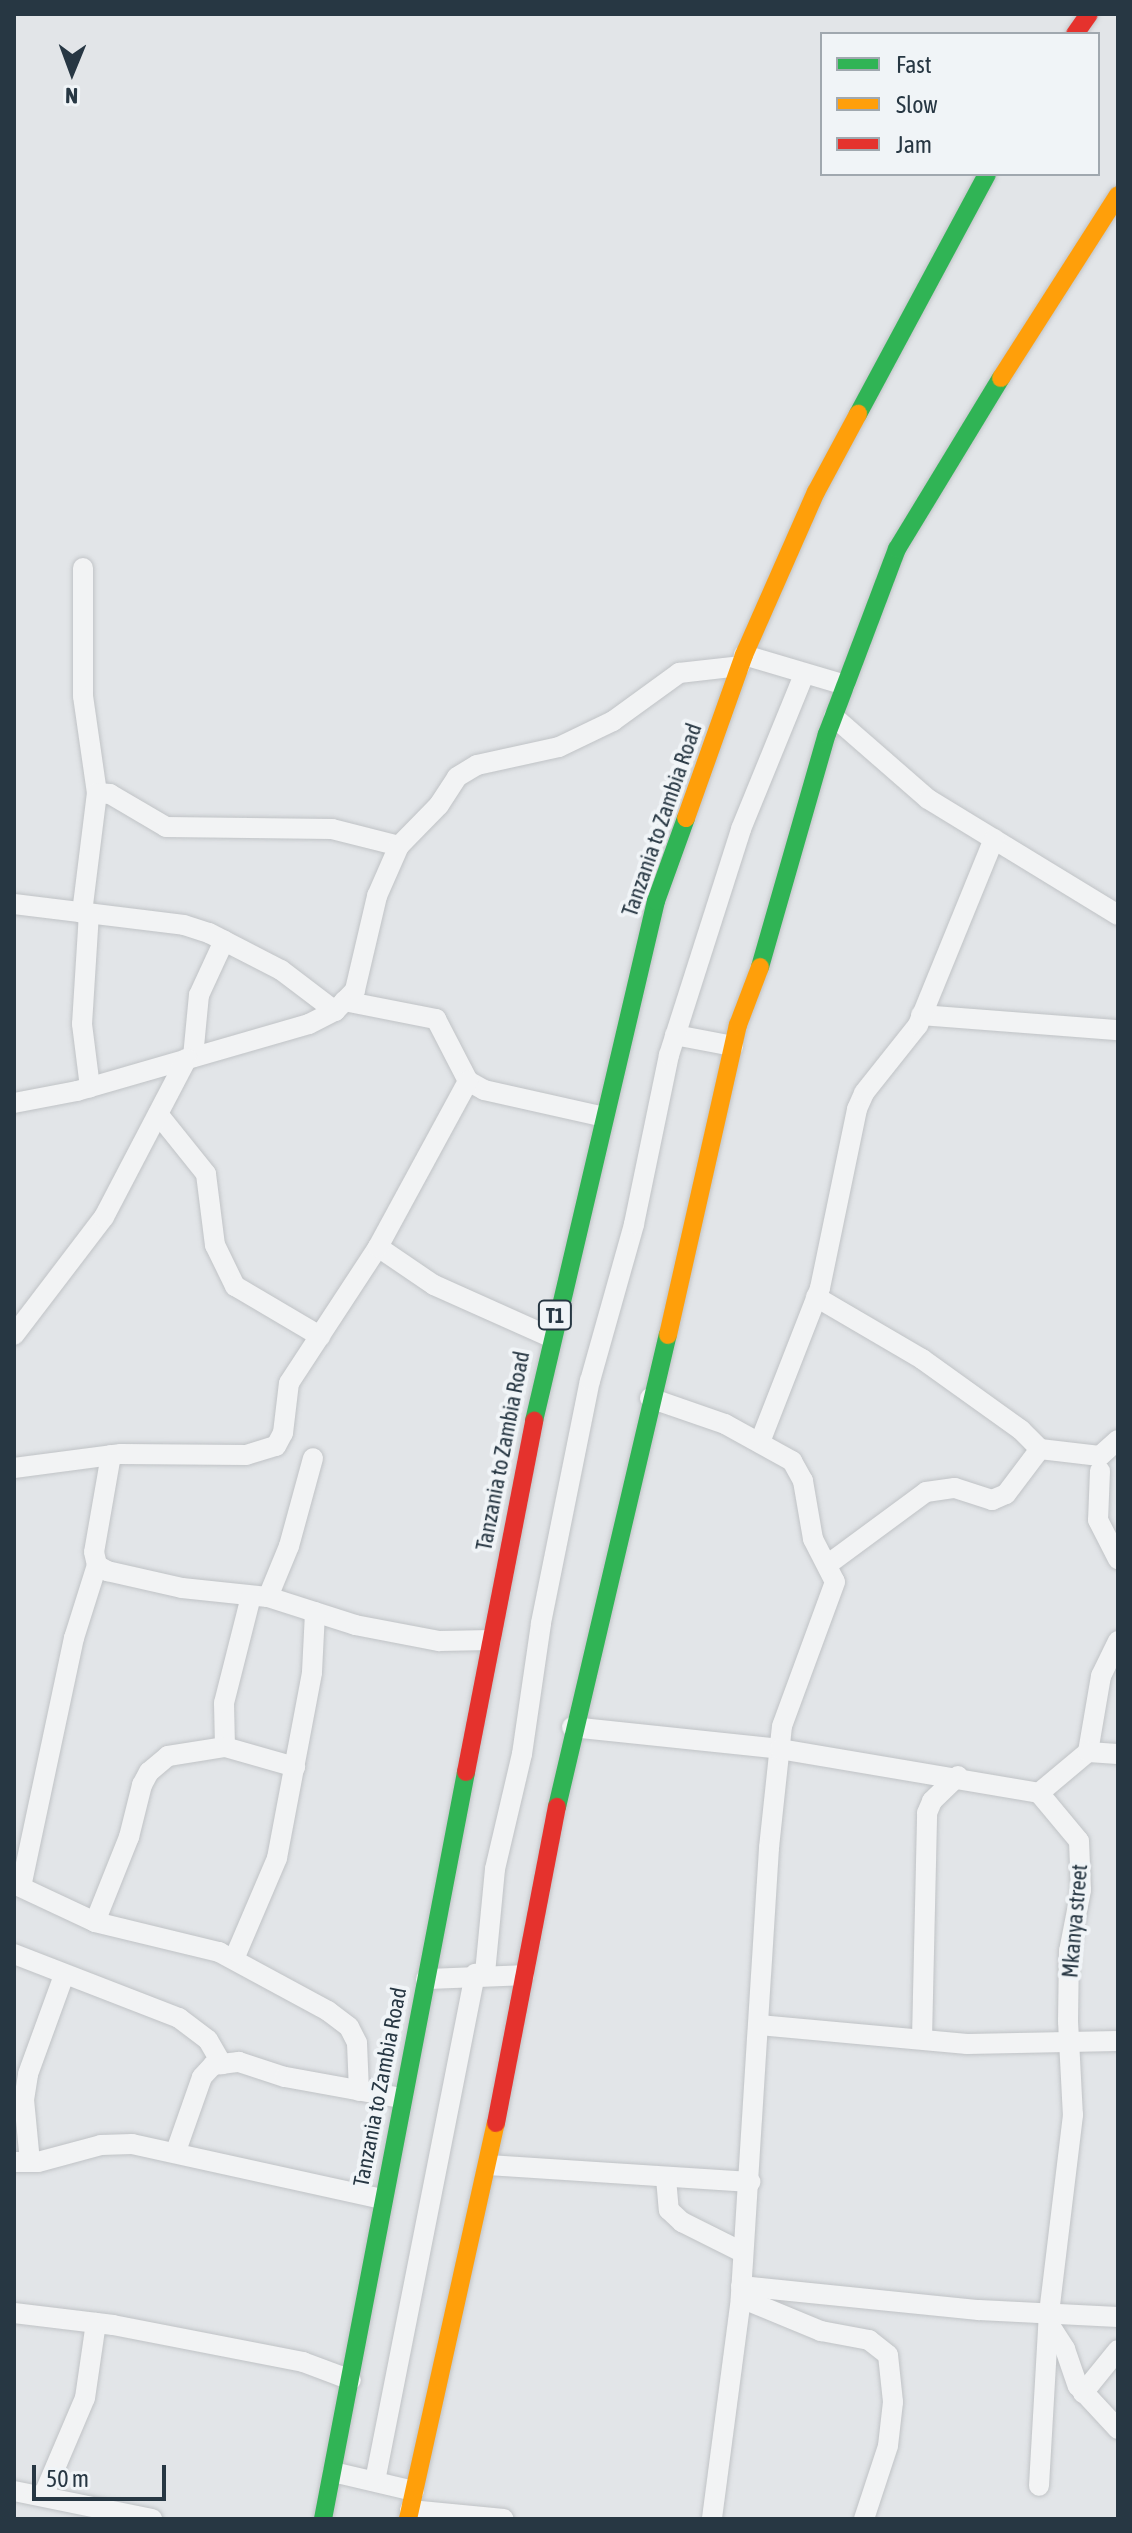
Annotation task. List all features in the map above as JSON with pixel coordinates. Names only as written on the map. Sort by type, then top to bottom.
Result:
[{"type":"main road","points":[[1076,32],[1089,14]]},
{"type":"main road","name":"Tanzania to Zambia Road","points":[[323,2519],[351,2380],[400,2098],[426,1979],[550,1337],[600,1116],[656,901],[742,660],[848,426],[986,176]]},
{"type":"main road","points":[[411,2507],[488,2165],[572,1727],[733,1046],[834,717],[913,516],[1118,195]]},
{"type":"street","points":[[83,568],[83,696],[97,793],[85,913],[82,1024],[90,1087]]},
{"type":"street","points":[[14,1103],[90,1087],[309,1024],[340,1006],[355,990],[377,896],[399,846],[439,805],[457,777],[477,765],[559,747],[613,721],[679,673],[742,660],[845,685]]},
{"type":"street","points":[[375,2481],[480,1974],[495,1869],[522,1754],[541,1623],[590,1381],[634,1224],[675,1035],[741,829],[804,675]]},
{"type":"street","points":[[834,717],[928,799],[1118,915]]},
{"type":"street","points":[[97,793],[121,800],[166,827],[332,829],[399,846]]},
{"type":"street","points":[[760,1442],[816,1297],[857,1109],[921,1015],[994,839]]},
{"type":"street","points":[[14,904],[184,925],[281,970],[340,1006],[436,1019],[468,1081],[539,1105],[600,1116]]},
{"type":"street","points":[[14,1335],[104,1217],[190,1057],[199,995],[224,941]]},
{"type":"street","points":[[921,1015],[1118,1030]]},
{"type":"street","points":[[675,1035],[733,1046]]},
{"type":"street","points":[[14,1468],[111,1455],[246,1455],[276,1446],[283,1433],[289,1383],[378,1247],[468,1081]]},
{"type":"street","points":[[158,1114],[206,1174],[215,1245],[235,1286],[320,1336]]},
{"type":"street","points":[[378,1247],[434,1285],[550,1337]]},
{"type":"street","points":[[816,1297],[922,1359],[1021,1430],[1040,1449],[1100,1456],[1118,1440]]},
{"type":"street","points":[[650,1398],[760,1442],[792,1461],[803,1481],[813,1539],[835,1582],[830,1605],[782,1726],[741,2292],[712,2519]]},
{"type":"street","points":[[827,1565],[926,1492],[955,1488],[992,1500],[1006,1494],[1040,1449]]},
{"type":"street","points":[[1075,1454],[1109,1476],[1098,1520],[1118,1559]]},
{"type":"street","points":[[111,1455],[94,1552],[97,1565],[74,1638],[18,1886],[95,1922],[195,1943],[234,1959],[349,2027],[357,2043],[359,2091]]},
{"type":"street","points":[[225,1747],[224,1703],[259,1596],[289,1546],[313,1458]]},
{"type":"street","points":[[97,1565],[182,1588],[259,1596],[439,1641],[491,1640]]},
{"type":"street","points":[[234,1959],[277,1858],[312,1672],[315,1612]]},
{"type":"street","points":[[572,1727],[780,1749],[958,1776],[1039,1793],[1088,1752],[1101,1676],[1118,1641]]},
{"type":"street","points":[[95,1922],[149,1772],[168,1756],[225,1747],[295,1767]]},
{"type":"street","points":[[1088,1752],[1118,1754]]},
{"type":"street","points":[[922,2039],[927,1813],[932,1801],[958,1776]]},
{"type":"street","name":"Mkanya street","points":[[1039,1793],[1079,1841],[1082,1862],[1069,1951],[1073,2115],[1048,2318],[1039,2486]]},
{"type":"street","points":[[14,1954],[179,2018],[208,2040],[222,2064]]},
{"type":"street","points":[[426,1979],[480,1974],[524,1975]]},
{"type":"street","points":[[64,1975],[28,2074],[19,2165],[101,2145],[176,2151],[382,2199]]},
{"type":"street","points":[[759,2025],[967,2044],[1118,2041]]},
{"type":"street","points":[[176,2151],[202,2077],[213,2065],[239,2062],[285,2077],[400,2098]]},
{"type":"street","points":[[488,2165],[750,2182]]},
{"type":"street","points":[[666,2178],[669,2210],[682,2222],[742,2252]]},
{"type":"street","points":[[741,2292],[1048,2318],[1118,2317]]},
{"type":"street","points":[[741,2292],[821,2331],[869,2340],[888,2355],[893,2402],[888,2446],[864,2519]]},
{"type":"street","points":[[14,2313],[96,2323],[303,2362],[351,2380]]},
{"type":"street","points":[[1048,2318],[1083,2393],[1118,2429]]},
{"type":"street","points":[[96,2323],[85,2398],[24,2496],[152,2519]]},
{"type":"street","points":[[1083,2393],[1118,2350]]},
{"type":"street","points":[[333,2472],[375,2481],[411,2507],[504,2519]]},
{"type":"traffic: fast","points":[[858,414],[986,176]]},
{"type":"traffic: fast","points":[[760,967],[827,734],[897,549],[1001,378]]},
{"type":"traffic: fast","points":[[534,1421],[656,901],[686,818]]},
{"type":"traffic: fast","points":[[557,1807],[668,1335]]},
{"type":"traffic: fast","points":[[323,2519],[466,1772]]},
{"type":"traffic: slow","points":[[1001,378],[1118,195]]},
{"type":"traffic: slow","points":[[686,818],[744,655],[816,492],[858,414]]},
{"type":"traffic: slow","points":[[668,1335],[738,1025],[760,967]]},
{"type":"traffic: slow","points":[[408,2519],[496,2123]]},
{"type":"traffic: jam","points":[[1076,32],[1089,14]]},
{"type":"traffic: jam","points":[[466,1772],[534,1421]]},
{"type":"traffic: jam","points":[[496,2123],[557,1807]]}]
